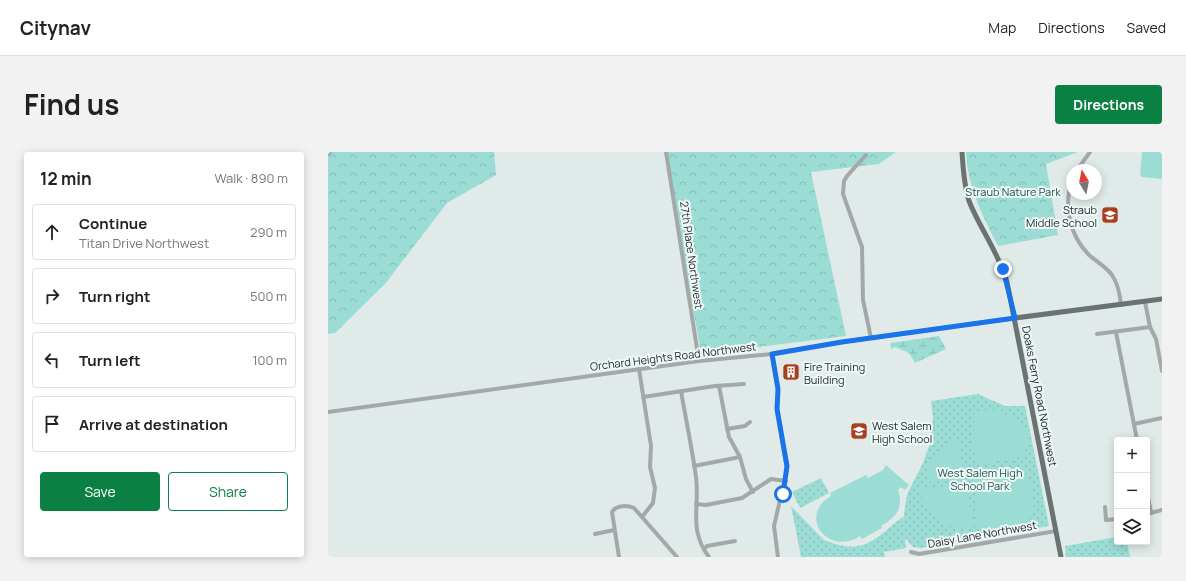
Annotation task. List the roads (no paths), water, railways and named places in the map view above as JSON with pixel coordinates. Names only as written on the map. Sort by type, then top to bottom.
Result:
[{"type":"main road","name":"Doaks Ferry Road Northwest","points":[[962,152],[964,181],[969,200],[1002,264],[1015,318],[1024,375],[1061,557]]},
{"type":"main road","name":"Orchard Heights Road Northwest","points":[[1015,318],[1162,299]]},
{"type":"street","name":"27th Place Northwest","points":[[666,152],[699,361]]},
{"type":"street","points":[[1081,164],[1090,152]]},
{"type":"street","points":[[866,155],[844,181],[843,194],[862,247],[863,300],[871,338]]},
{"type":"street","points":[[1069,200],[1068,210],[1075,235],[1087,252],[1112,276],[1117,285],[1121,304]]},
{"type":"street","points":[[1145,302],[1150,327],[1156,339],[1162,372]]},
{"type":"street","name":"Orchard Heights Road Northwest","points":[[328,412],[699,361],[772,354],[871,338],[1015,318]]},
{"type":"street","points":[[1097,334],[1150,327]]},
{"type":"street","points":[[1116,332],[1136,437]]},
{"type":"street","points":[[772,354],[778,389],[777,409],[787,466],[786,481],[774,526],[778,557]]},
{"type":"street","points":[[639,369],[651,446],[650,468],[655,488],[653,503],[642,517]]},
{"type":"street","points":[[643,397],[719,386],[744,384]]},
{"type":"street","points":[[719,386],[731,443],[740,457],[746,479],[753,492]]},
{"type":"street","points":[[681,391],[697,488],[696,524],[704,549],[709,557]]},
{"type":"street","points":[[1134,424],[1162,418]]},
{"type":"street","points":[[727,429],[745,426],[750,422]]},
{"type":"street","points":[[694,466],[740,457]]},
{"type":"street","points":[[696,504],[706,505],[737,499],[753,492],[771,479],[786,481]]},
{"type":"street","points":[[619,557],[611,515],[614,509],[630,506],[642,517],[677,557]]},
{"type":"street","points":[[1105,507],[1106,520],[1114,519]]},
{"type":"street","points":[[1150,513],[1162,510]]},
{"type":"street","points":[[595,534],[614,530]]},
{"type":"street","name":"Daisy Lane Northwest","points":[[911,552],[920,554],[1056,531]]},
{"type":"street","points":[[704,549],[707,546],[735,541]]},
{"type":"place","name":"Straub Middle School","points":[[1110,215]]},
{"type":"place","name":"Fire Training Building","points":[[791,372]]},
{"type":"place","name":"West Salem High School","points":[[859,431]]},
{"type":"park label","name":"Straub Nature Park","points":[[1013,191]]},
{"type":"park label","name":"West Salem High School Park","points":[[980,478]]}]
